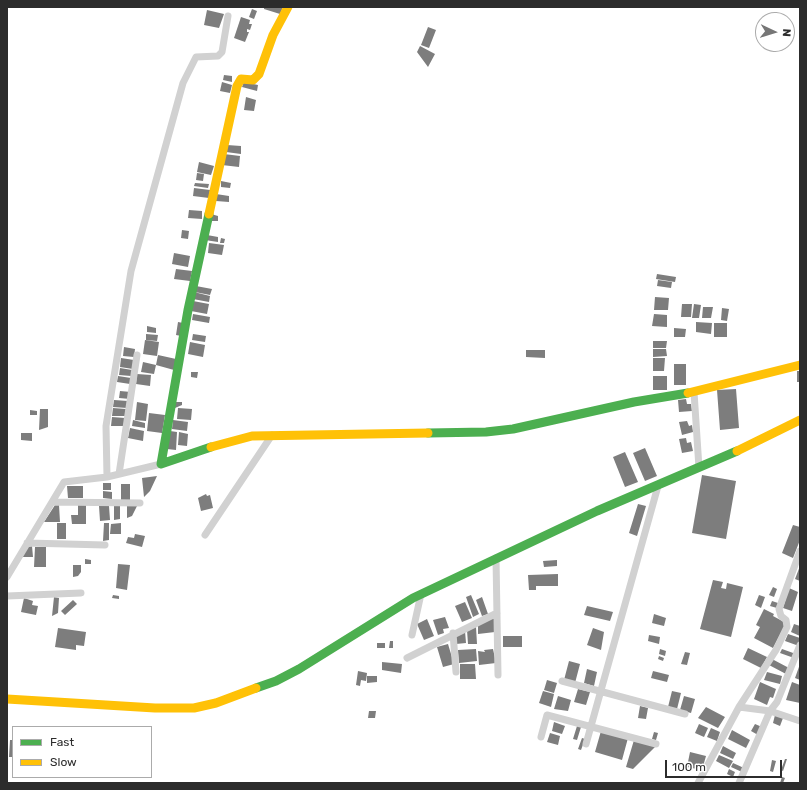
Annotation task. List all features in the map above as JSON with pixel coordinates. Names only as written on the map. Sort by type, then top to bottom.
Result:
[{"type":"street","points":[[161,464],[188,310],[237,86],[241,79],[253,80],[259,74],[273,35],[288,7]]},
{"type":"street","points":[[107,477],[106,426],[131,271],[183,83],[196,57],[218,56],[222,52],[228,16]]},
{"type":"street","points":[[119,474],[137,356]]},
{"type":"street","points":[[7,577],[64,482],[107,477],[161,464],[236,439],[272,435],[495,432],[634,402],[694,392],[800,365]]},
{"type":"street","points":[[694,392],[699,468]]},
{"type":"street","points":[[7,699],[155,708],[204,706],[276,681],[352,638],[421,594],[597,511],[699,468],[800,420]]},
{"type":"street","points":[[205,535],[272,435]]},
{"type":"street","points":[[586,744],[658,486]]},
{"type":"street","points":[[53,502],[140,502]]},
{"type":"street","points":[[27,544],[105,545]]},
{"type":"street","points":[[698,783],[739,707],[776,650],[787,627],[786,620],[782,616],[779,609],[800,551]]},
{"type":"street","points":[[496,558],[498,676]]},
{"type":"street","points":[[7,596],[81,593]]},
{"type":"street","points":[[412,635],[421,594]]},
{"type":"street","points":[[407,658],[453,633],[497,613]]},
{"type":"street","points":[[453,633],[456,672]]},
{"type":"street","points":[[739,783],[770,711],[777,702],[800,645]]},
{"type":"street","points":[[562,681],[685,714]]},
{"type":"street","points":[[739,707],[770,711],[800,721]]},
{"type":"street","points":[[541,737],[547,715],[656,744]]},
{"type":"building","points":[[264,7],[283,7],[280,14],[264,9]]},
{"type":"building","points":[[252,9],[257,11],[254,19],[249,17]]},
{"type":"building","points":[[207,10],[224,14],[219,28],[204,25]]},
{"type":"building","points":[[241,17],[250,20],[249,24],[252,24],[250,30],[247,29],[247,32],[249,32],[245,42],[234,38]]},
{"type":"building","points":[[428,27],[436,30],[429,48],[421,45]]},
{"type":"building","points":[[420,46],[435,54],[428,67],[417,52]]},
{"type":"building","points":[[224,75],[232,76],[232,82],[223,80]]},
{"type":"building","points":[[222,82],[232,85],[230,93],[220,91]]},
{"type":"building","points":[[244,82],[258,85],[257,91],[242,87]]},
{"type":"building","points":[[246,97],[256,100],[254,111],[244,110]]},
{"type":"building","points":[[227,145],[241,146],[241,154],[226,152]]},
{"type":"building","points":[[224,154],[240,156],[239,167],[222,165]]},
{"type":"building","points":[[199,162],[214,166],[211,175],[197,172]]},
{"type":"building","points":[[197,173],[204,174],[203,181],[196,180]]},
{"type":"building","points":[[221,181],[231,183],[230,188],[221,187]]},
{"type":"building","points":[[195,183],[209,184],[208,188],[194,186]]},
{"type":"building","points":[[194,188],[210,190],[209,198],[193,196]]},
{"type":"building","points":[[216,194],[229,196],[229,202],[216,201]]},
{"type":"building","points":[[189,210],[202,211],[202,219],[188,218]]},
{"type":"building","points":[[211,214],[218,216],[218,221],[210,221]]},
{"type":"building","points":[[182,230],[189,231],[188,239],[181,238]]},
{"type":"building","points":[[207,235],[218,237],[218,242],[205,240]]},
{"type":"building","points":[[221,238],[225,239],[224,243],[220,243]]},
{"type":"building","points":[[209,243],[224,245],[222,255],[208,253]]},
{"type":"building","points":[[174,253],[190,256],[188,267],[172,264]]},
{"type":"building","points":[[176,269],[192,271],[190,281],[174,279]]},
{"type":"building","points":[[657,274],[676,277],[675,282],[656,279]]},
{"type":"building","points":[[658,280],[672,282],[671,288],[657,286]]},
{"type":"building","points":[[196,286],[212,289],[210,295],[195,292]]},
{"type":"building","points":[[194,292],[210,296],[209,302],[193,299]]},
{"type":"building","points":[[655,297],[669,298],[668,310],[654,310]]},
{"type":"building","points":[[193,301],[209,304],[207,314],[191,311]]},
{"type":"building","points":[[682,304],[692,304],[691,317],[681,317]]},
{"type":"building","points":[[694,304],[701,305],[699,318],[692,318]]},
{"type":"building","points":[[703,307],[713,307],[711,318],[702,318]]},
{"type":"building","points":[[722,308],[729,309],[727,321],[721,320]]},
{"type":"building","points":[[193,314],[210,317],[209,323],[192,320]]},
{"type":"building","points":[[654,314],[667,315],[667,327],[652,326]]},
{"type":"building","points":[[178,322],[183,323],[181,336],[176,335]]},
{"type":"building","points":[[696,322],[712,323],[711,334],[696,332]]},
{"type":"building","points":[[714,323],[727,323],[727,337],[714,337]]},
{"type":"building","points":[[147,326],[156,328],[156,333],[147,332]]},
{"type":"building","points":[[674,328],[686,329],[685,337],[674,337]]},
{"type":"building","points":[[146,334],[158,335],[157,341],[146,340]]},
{"type":"building","points":[[193,334],[206,336],[205,342],[192,340]]},
{"type":"building","points":[[145,340],[159,342],[157,356],[143,354]]},
{"type":"building","points":[[653,341],[667,341],[666,348],[653,348]]},
{"type":"building","points":[[190,342],[205,345],[203,357],[188,354]]},
{"type":"building","points":[[124,347],[135,349],[134,357],[123,356]]},
{"type":"building","points":[[653,349],[666,349],[667,356],[653,357]]},
{"type":"building","points":[[526,350],[545,350],[545,358],[526,357]]},
{"type":"building","points":[[158,355],[176,359],[174,370],[156,365]]},
{"type":"building","points":[[121,358],[134,360],[133,369],[120,367]]},
{"type":"building","points":[[653,358],[665,358],[664,371],[653,371]]},
{"type":"building","points":[[143,362],[156,365],[154,374],[141,372]]},
{"type":"building","points":[[674,364],[686,364],[686,385],[674,385]]},
{"type":"building","points":[[120,368],[132,370],[131,376],[119,375]]},
{"type":"building","points":[[797,371],[800,371],[800,382],[797,382]]},
{"type":"building","points":[[191,372],[198,372],[197,378],[191,377]]},
{"type":"building","points":[[137,374],[151,375],[150,386],[136,384]]},
{"type":"building","points":[[118,376],[131,378],[130,384],[117,382]]},
{"type":"building","points":[[653,376],[667,376],[667,390],[653,390]]},
{"type":"building","points":[[736,389],[739,428],[720,430],[717,390]]},
{"type":"building","points":[[120,391],[131,392],[130,399],[119,398]]},
{"type":"building","points":[[686,399],[687,404],[691,404],[692,411],[679,412],[678,400]]},
{"type":"building","points":[[114,400],[128,401],[127,408],[113,407]]},
{"type":"building","points":[[137,402],[148,404],[146,421],[135,420]]},
{"type":"building","points":[[175,402],[182,402],[182,405],[175,408]]},
{"type":"building","points":[[113,408],[126,409],[125,416],[112,416]]},
{"type":"building","points":[[178,408],[192,409],[191,420],[177,419]]},
{"type":"building","points":[[40,409],[48,409],[48,427],[39,430]]},
{"type":"building","points":[[30,410],[37,411],[37,415],[30,415]]},
{"type":"building","points":[[149,413],[165,415],[162,433],[147,431]]},
{"type":"building","points":[[112,417],[125,418],[124,426],[111,426]]},
{"type":"building","points":[[133,420],[145,423],[145,428],[132,426]]},
{"type":"building","points":[[173,420],[188,422],[187,431],[172,429]]},
{"type":"building","points":[[687,421],[689,426],[692,425],[693,432],[682,435],[679,422]]},
{"type":"building","points":[[130,428],[144,431],[143,441],[128,438]]},
{"type":"building","points":[[170,431],[177,432],[176,450],[167,449]]},
{"type":"building","points":[[179,432],[188,434],[187,446],[178,445]]},
{"type":"building","points":[[21,433],[32,433],[32,441],[21,440]]},
{"type":"building","points":[[686,438],[687,443],[691,442],[693,451],[682,453],[679,439]]},
{"type":"building","points":[[645,448],[657,476],[645,481],[633,453]]},
{"type":"building","points":[[625,452],[638,482],[625,487],[613,457]]},
{"type":"building","points":[[702,475],[736,481],[726,539],[692,533]]},
{"type":"building","points":[[157,476],[150,491],[144,497],[142,478]]},
{"type":"building","points":[[103,483],[111,483],[111,490],[103,490]]},
{"type":"building","points":[[121,484],[130,484],[130,500],[121,500]]},
{"type":"building","points":[[67,486],[83,486],[83,498],[68,498]]},
{"type":"building","points":[[103,491],[112,492],[112,499],[103,498]]},
{"type":"building","points":[[206,494],[207,496],[210,495],[213,508],[201,511],[198,498]]},
{"type":"building","points":[[78,504],[86,504],[86,524],[72,524],[71,515],[78,515]]},
{"type":"building","points":[[138,504],[132,516],[127,518],[127,505]]},
{"type":"building","points":[[638,504],[646,506],[637,536],[629,533]]},
{"type":"building","points":[[55,505],[59,505],[60,522],[44,522]]},
{"type":"building","points":[[99,506],[109,506],[110,520],[100,521]]},
{"type":"building","points":[[114,506],[120,506],[120,519],[114,520]]},
{"type":"building","points":[[57,523],[66,523],[66,539],[57,539]]},
{"type":"building","points":[[104,523],[109,523],[109,540],[103,541]]},
{"type":"building","points":[[121,523],[121,534],[110,534],[111,524]]},
{"type":"building","points":[[793,525],[800,527],[800,540],[793,558],[782,553]]},
{"type":"building","points":[[135,534],[145,536],[142,547],[126,543],[128,537],[134,538]]},
{"type":"building","points":[[32,546],[33,557],[22,557],[28,547]]},
{"type":"building","points":[[35,547],[46,547],[46,567],[34,567]]},
{"type":"building","points":[[85,559],[91,560],[91,564],[85,564]]},
{"type":"building","points":[[557,560],[557,566],[544,567],[543,561]]},
{"type":"building","points":[[118,564],[130,565],[127,590],[116,588]]},
{"type":"building","points":[[73,565],[81,565],[81,572],[78,576],[73,577]]},
{"type":"building","points":[[800,566],[800,581],[795,579]]},
{"type":"building","points":[[558,574],[558,586],[536,586],[536,590],[529,590],[528,575]]},
{"type":"building","points":[[713,580],[723,582],[721,588],[726,589],[727,583],[743,587],[731,637],[700,629]]},
{"type":"building","points":[[773,587],[777,589],[774,597],[769,595]]},
{"type":"building","points":[[789,588],[798,592],[792,611],[783,608]]},
{"type":"building","points":[[113,595],[119,596],[119,599],[112,598]]},
{"type":"building","points":[[471,595],[479,614],[473,617],[466,597]]},
{"type":"building","points":[[759,595],[765,597],[761,608],[755,605]]},
{"type":"building","points":[[54,597],[59,598],[58,613],[52,616]]},
{"type":"building","points":[[482,597],[488,614],[482,616],[476,600]]},
{"type":"building","points":[[24,598],[33,601],[32,605],[38,606],[36,615],[21,612]]},
{"type":"building","points":[[73,600],[77,604],[65,615],[61,611]]},
{"type":"building","points":[[772,601],[778,603],[777,608],[770,606]]},
{"type":"building","points":[[465,602],[472,618],[462,622],[455,606]]},
{"type":"building","points":[[587,606],[613,612],[610,621],[584,615]]},
{"type":"building","points":[[764,609],[786,623],[773,648],[754,638],[760,627],[756,625]]},
{"type":"building","points":[[654,614],[666,618],[664,626],[652,623]]},
{"type":"building","points":[[445,617],[449,628],[443,629],[444,633],[438,635],[433,620]]},
{"type":"building","points":[[495,618],[495,632],[478,634],[478,626],[484,621]]},
{"type":"building","points":[[427,619],[434,636],[424,640],[417,624]]},
{"type":"building","points":[[794,624],[800,626],[800,636],[791,632]]},
{"type":"building","points":[[476,627],[477,644],[468,644],[467,630]]},
{"type":"building","points":[[58,628],[86,632],[84,646],[76,645],[76,650],[55,647]]},
{"type":"building","points":[[593,628],[604,632],[601,650],[587,645]]},
{"type":"building","points":[[465,631],[466,643],[456,644],[456,635]]},
{"type":"building","points":[[788,634],[800,638],[799,646],[785,641]]},
{"type":"building","points":[[649,635],[660,637],[659,644],[648,641]]},
{"type":"building","points":[[503,636],[522,636],[522,647],[503,647]]},
{"type":"building","points":[[390,641],[393,641],[393,648],[389,648]]},
{"type":"building","points":[[377,643],[385,643],[385,648],[377,648]]},
{"type":"building","points":[[448,644],[454,664],[443,667],[437,647]]},
{"type":"building","points":[[748,648],[767,657],[761,668],[743,659]]},
{"type":"building","points":[[476,649],[477,661],[459,663],[458,650]]},
{"type":"building","points":[[493,649],[496,663],[479,665],[478,651],[485,652],[484,650]]},
{"type":"building","points":[[660,649],[666,651],[665,656],[659,654]]},
{"type":"building","points":[[782,649],[796,654],[794,658],[780,653]]},
{"type":"building","points":[[685,652],[690,653],[687,665],[681,664]]},
{"type":"building","points":[[659,656],[664,658],[663,661],[658,659]]},
{"type":"building","points":[[772,659],[789,668],[786,674],[769,665]]},
{"type":"building","points":[[569,661],[580,664],[575,683],[564,680]]},
{"type":"building","points":[[382,662],[402,664],[401,673],[382,670]]},
{"type":"building","points":[[460,664],[475,664],[476,679],[460,679]]},
{"type":"building","points":[[800,664],[800,680],[795,678]]},
{"type":"building","points":[[587,669],[597,672],[594,686],[584,683]]},
{"type":"building","points":[[358,671],[367,673],[366,681],[361,680],[360,686],[356,685]]},
{"type":"building","points":[[653,671],[669,675],[667,682],[651,678]]},
{"type":"building","points":[[767,672],[782,676],[780,684],[764,680]]},
{"type":"building","points":[[367,676],[377,676],[377,682],[367,683]]},
{"type":"building","points":[[547,680],[557,683],[554,693],[544,690]]},
{"type":"building","points":[[760,682],[776,689],[773,698],[770,697],[767,705],[754,699]]},
{"type":"building","points":[[792,682],[800,685],[800,703],[786,700]]},
{"type":"building","points":[[578,689],[590,692],[586,705],[574,702]]},
{"type":"building","points":[[543,691],[554,694],[551,707],[539,703]]},
{"type":"building","points":[[672,691],[681,693],[677,709],[668,707]]},
{"type":"building","points":[[558,696],[571,700],[568,711],[554,709]]},
{"type":"building","points":[[684,696],[695,699],[691,713],[680,710]]},
{"type":"building","points":[[640,706],[648,708],[646,719],[638,718]]},
{"type":"building","points":[[706,707],[725,717],[718,728],[698,718]]},
{"type":"building","points":[[369,711],[376,711],[375,718],[368,718]]},
{"type":"building","points":[[775,715],[783,718],[780,726],[773,723]]},
{"type":"building","points":[[554,722],[565,726],[562,734],[552,731]]},
{"type":"building","points":[[699,724],[708,728],[704,737],[695,733]]},
{"type":"building","points":[[755,724],[762,727],[758,735],[751,731]]},
{"type":"building","points":[[577,726],[581,727],[577,740],[573,739]]},
{"type":"building","points":[[711,728],[720,732],[717,741],[707,737]]},
{"type":"building","points":[[732,730],[750,740],[746,748],[728,739]]},
{"type":"building","points":[[601,731],[628,738],[622,760],[595,752]]},
{"type":"building","points":[[654,732],[658,733],[656,740],[652,739]]},
{"type":"building","points":[[550,733],[560,736],[558,745],[547,742]]},
{"type":"building","points":[[582,738],[585,739],[581,750],[578,749]]},
{"type":"building","points":[[10,740],[12,740],[12,757],[9,757]]},
{"type":"building","points":[[634,740],[656,746],[633,769],[626,767]]},
{"type":"building","points":[[723,746],[736,753],[733,759],[720,753]]},
{"type":"building","points":[[690,752],[706,756],[702,770],[687,767]]},
{"type":"building","points":[[719,755],[733,761],[729,768],[716,761]]},
{"type":"building","points":[[785,759],[787,759],[783,771],[781,770]]},
{"type":"building","points":[[772,760],[776,761],[773,772],[770,771]]},
{"type":"building","points":[[733,763],[744,768],[742,772],[731,767]]},
{"type":"building","points":[[729,769],[735,772],[733,777],[727,774]]},
{"type":"building","points":[[782,777],[785,778],[783,783],[780,783]]},
{"type":"traffic: fast","points":[[209,214],[188,310],[161,464],[211,447]]},
{"type":"traffic: fast","points":[[428,433],[486,432],[513,429],[634,402],[688,393]]},
{"type":"traffic: fast","points":[[256,688],[276,681],[299,669],[413,598],[597,511],[737,451]]},
{"type":"traffic: slow","points":[[209,214],[237,86],[241,79],[253,80],[259,74],[273,35],[288,7]]},
{"type":"traffic: slow","points":[[688,393],[800,365]]},
{"type":"traffic: slow","points":[[737,451],[800,420]]},
{"type":"traffic: slow","points":[[211,447],[252,436],[428,433]]},
{"type":"traffic: slow","points":[[7,699],[155,708],[194,708],[216,703],[256,688]]}]
